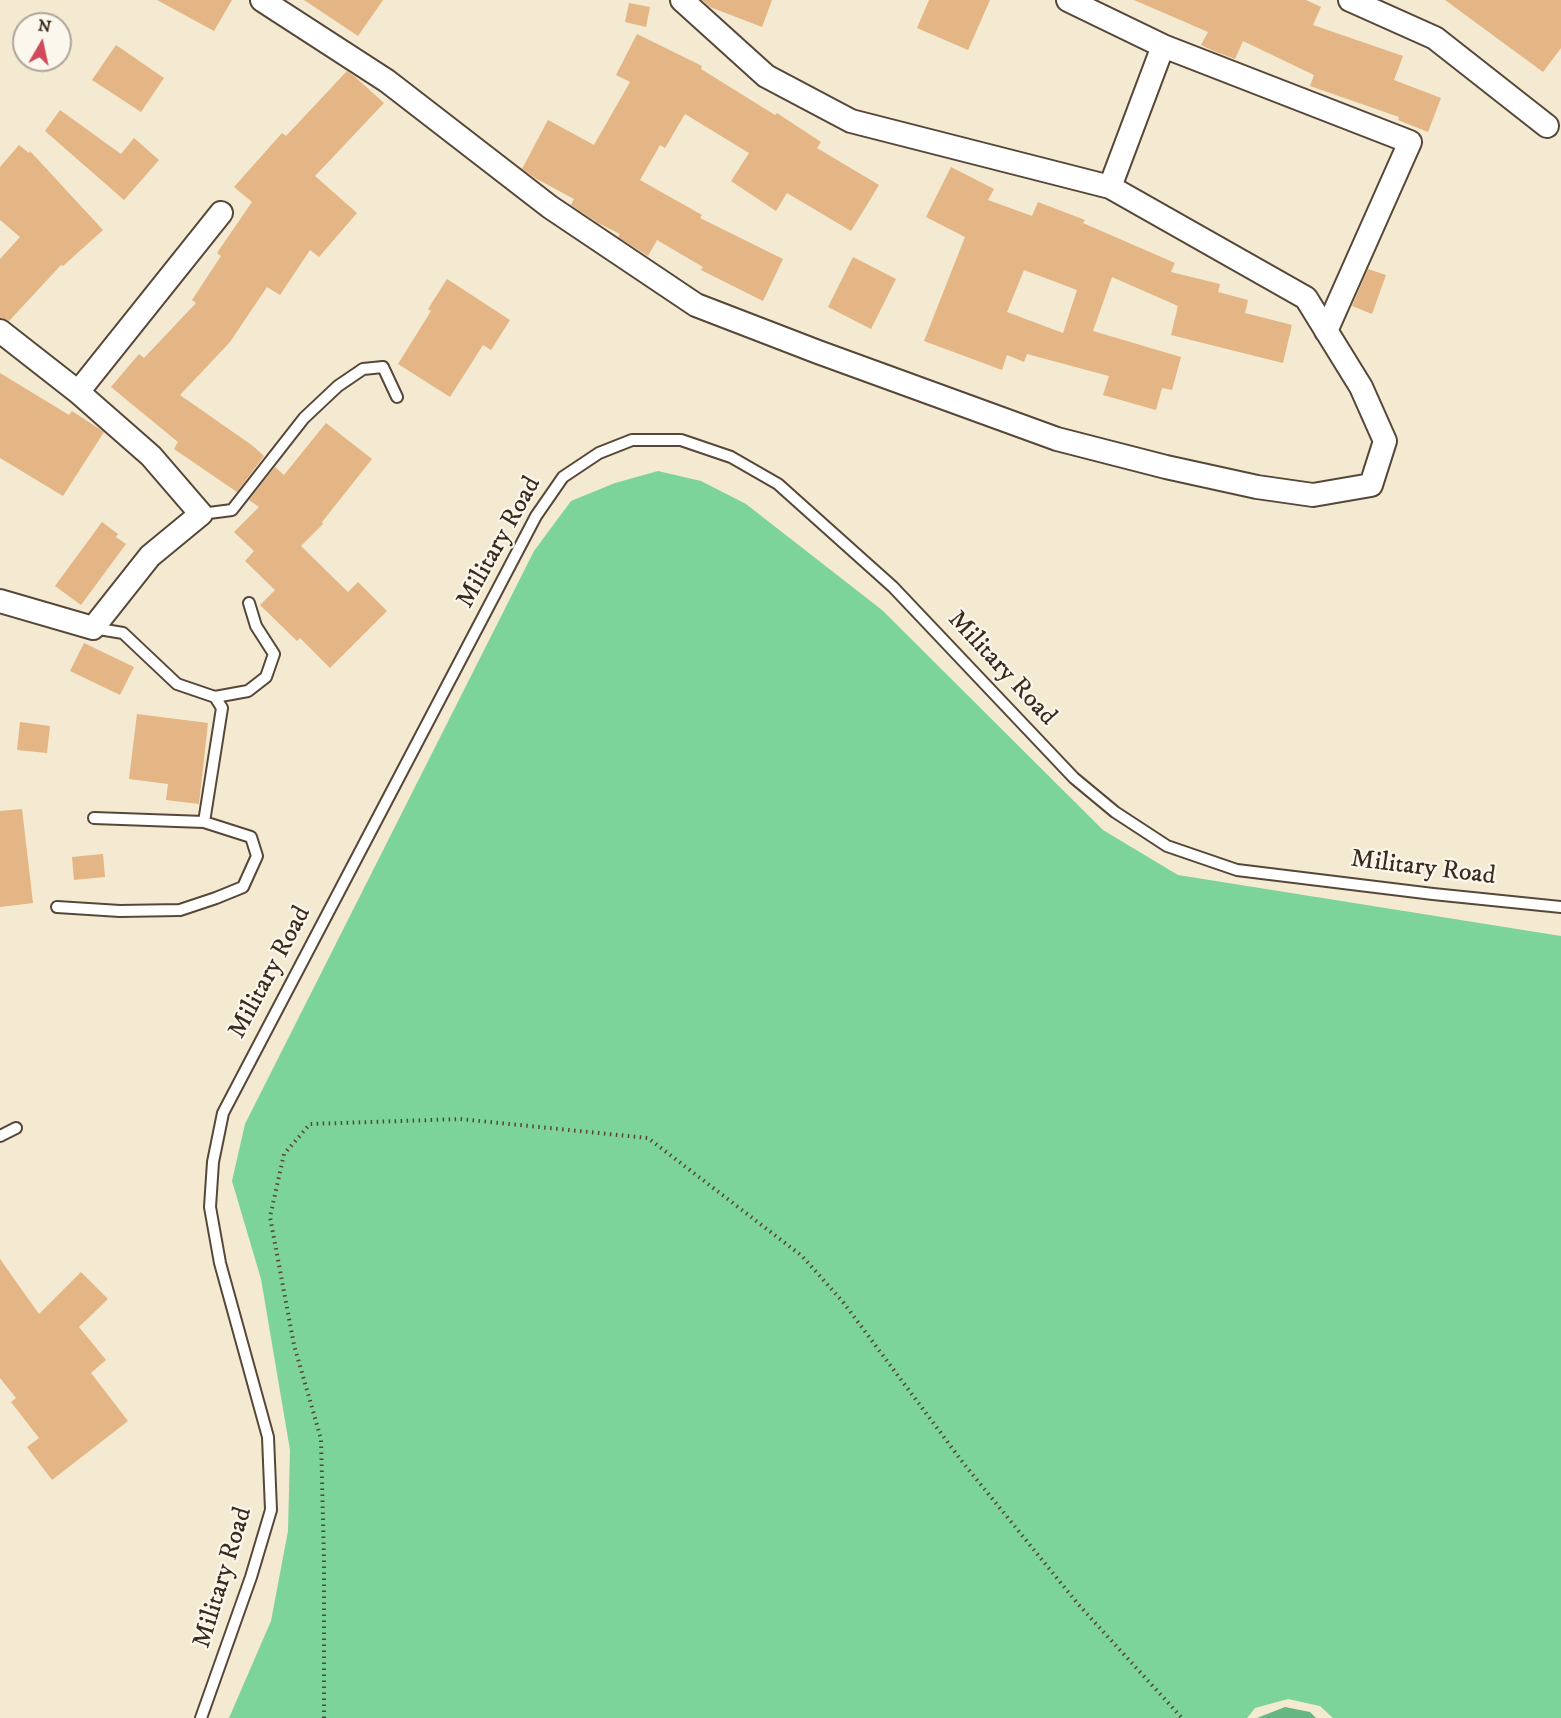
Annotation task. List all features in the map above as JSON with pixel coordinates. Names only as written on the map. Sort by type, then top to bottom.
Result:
[{"type":"street","points":[[262,0],[387,81],[550,207],[696,305],[1057,439],[1257,487],[1313,495],[1371,485],[1385,441],[1361,387],[1306,298],[1110,187],[851,121],[766,76],[682,0]]},
{"type":"street","points":[[1068,0],[1163,46],[1410,142],[1326,331]]},
{"type":"street","points":[[1350,0],[1435,38],[1547,126]]},
{"type":"street","points":[[1110,187],[1163,46]]},
{"type":"street","points":[[78,392],[221,213]]},
{"type":"street","points":[[0,331],[78,392],[151,456],[201,514],[150,556],[93,628],[0,601]]},
{"type":"lane","points":[[201,514],[232,510],[304,418],[338,386],[363,369],[383,367],[397,397]]},
{"type":"lane","name":"Military Road","points":[[201,1718],[251,1577],[271,1510],[268,1437],[220,1263],[210,1208],[213,1162],[224,1113],[536,516],[563,477],[599,453],[632,440],[681,440],[731,457],[778,484],[893,587],[1074,778],[1115,812],[1167,846],[1237,870],[1561,907]]},
{"type":"lane","points":[[93,628],[123,633],[177,684],[215,698],[248,691],[267,677],[274,654],[256,626],[249,603]]},
{"type":"lane","points":[[204,822],[222,708],[215,698]]},
{"type":"lane","points":[[57,907],[120,911],[180,910],[243,886],[257,856],[251,837],[204,822],[94,818]]},
{"type":"lane","points":[[0,1136],[16,1128]]},
{"type":"path","points":[[324,1718],[321,1439],[294,1345],[270,1217],[279,1175],[284,1155],[310,1124],[460,1119],[648,1138],[802,1256],[843,1302],[964,1464],[1071,1595],[1182,1718]]},
{"type":"green space","points":[[658,471],[701,481],[746,504],[882,610],[1103,830],[1178,875],[1561,936],[1561,1718],[1333,1718],[1320,1706],[1288,1699],[1255,1708],[1247,1718],[229,1718],[271,1621],[288,1531],[290,1450],[261,1279],[232,1181],[245,1124],[534,551],[571,501],[615,483]]},
{"type":"green space","points":[[1285,1707],[1310,1712],[1316,1718],[1257,1718]]},
{"type":"building","points":[[157,0],[232,0],[214,31]]},
{"type":"building","points":[[304,0],[383,0],[358,36]]},
{"type":"building","points":[[702,0],[772,0],[762,27],[710,7]]},
{"type":"building","points":[[929,0],[990,0],[968,50],[917,28]]},
{"type":"building","points":[[1134,0],[1306,0],[1321,7],[1313,25],[1403,56],[1394,80],[1441,98],[1428,132],[1398,120],[1399,117],[1310,86],[1314,75],[1243,41],[1235,59],[1216,52],[1201,45],[1208,32]]},
{"type":"building","points":[[1445,0],[1561,0],[1561,48],[1543,72]]},
{"type":"building","points":[[629,3],[650,7],[646,27],[625,22]]},
{"type":"building","points":[[637,34],[702,66],[701,69],[775,115],[777,113],[821,142],[817,148],[879,185],[851,231],[787,193],[776,211],[731,181],[749,153],[685,114],[665,148],[660,145],[640,180],[702,215],[700,218],[783,259],[763,301],[701,270],[703,267],[657,240],[648,256],[618,237],[620,234],[571,205],[574,199],[522,169],[548,120],[594,145],[630,82],[616,75]]},
{"type":"building","points":[[116,45],[164,78],[141,112],[92,80]]},
{"type":"building","points":[[347,71],[384,103],[315,176],[357,213],[319,257],[310,250],[280,295],[267,287],[230,342],[180,395],[264,456],[237,492],[174,449],[178,442],[111,387],[139,354],[144,358],[196,303],[192,300],[221,256],[217,253],[252,202],[234,187],[282,133],[286,136]]},
{"type":"building","points":[[60,110],[121,154],[134,138],[159,160],[124,200],[45,131]]},
{"type":"building","points":[[19,145],[29,153],[30,151],[103,230],[63,266],[61,265],[9,321],[0,318],[0,259],[20,237],[0,220],[0,167]]},
{"type":"building","points":[[951,167],[994,189],[988,200],[1032,216],[1038,202],[1085,220],[1083,223],[1175,263],[1171,272],[1220,284],[1218,292],[1248,300],[1245,313],[1292,325],[1283,363],[1171,335],[1178,306],[1112,277],[1093,331],[1181,357],[1172,390],[1162,388],[1156,410],[1103,395],[1109,376],[1027,354],[1024,362],[1007,355],[1002,370],[924,341],[965,237],[926,217]],"holes":[[[1024,270],[1077,290],[1063,333],[1007,312]]]},
{"type":"building","points":[[853,257],[896,279],[871,329],[828,307]]},
{"type":"building","points":[[1368,269],[1386,275],[1372,314],[1352,306]]},
{"type":"building","points":[[447,279],[510,320],[491,350],[483,345],[450,397],[398,364],[431,311],[428,309]]},
{"type":"building","points":[[0,373],[69,415],[72,411],[104,432],[63,496],[0,458]]},
{"type":"building","points":[[326,423],[372,459],[322,522],[323,524],[301,546],[348,592],[358,582],[387,611],[330,668],[300,638],[297,641],[260,605],[275,590],[245,561],[254,551],[234,532],[259,507],[249,500],[275,467],[284,475]]},
{"type":"building","points":[[102,522],[118,534],[116,537],[126,544],[81,605],[55,586]]},
{"type":"building","points":[[84,643],[134,667],[120,695],[70,671]]},
{"type":"building","points":[[137,714],[208,723],[199,804],[166,800],[168,784],[129,779]]},
{"type":"building","points":[[20,722],[50,726],[47,753],[17,750]]},
{"type":"building","points":[[22,809],[33,903],[0,907],[0,811]]},
{"type":"building","points":[[103,854],[105,877],[74,880],[72,857]]},
{"type":"building","points":[[0,1259],[39,1314],[81,1272],[108,1299],[79,1327],[106,1360],[91,1373],[128,1421],[52,1480],[27,1447],[39,1438],[11,1402],[16,1398],[0,1378]]}]
